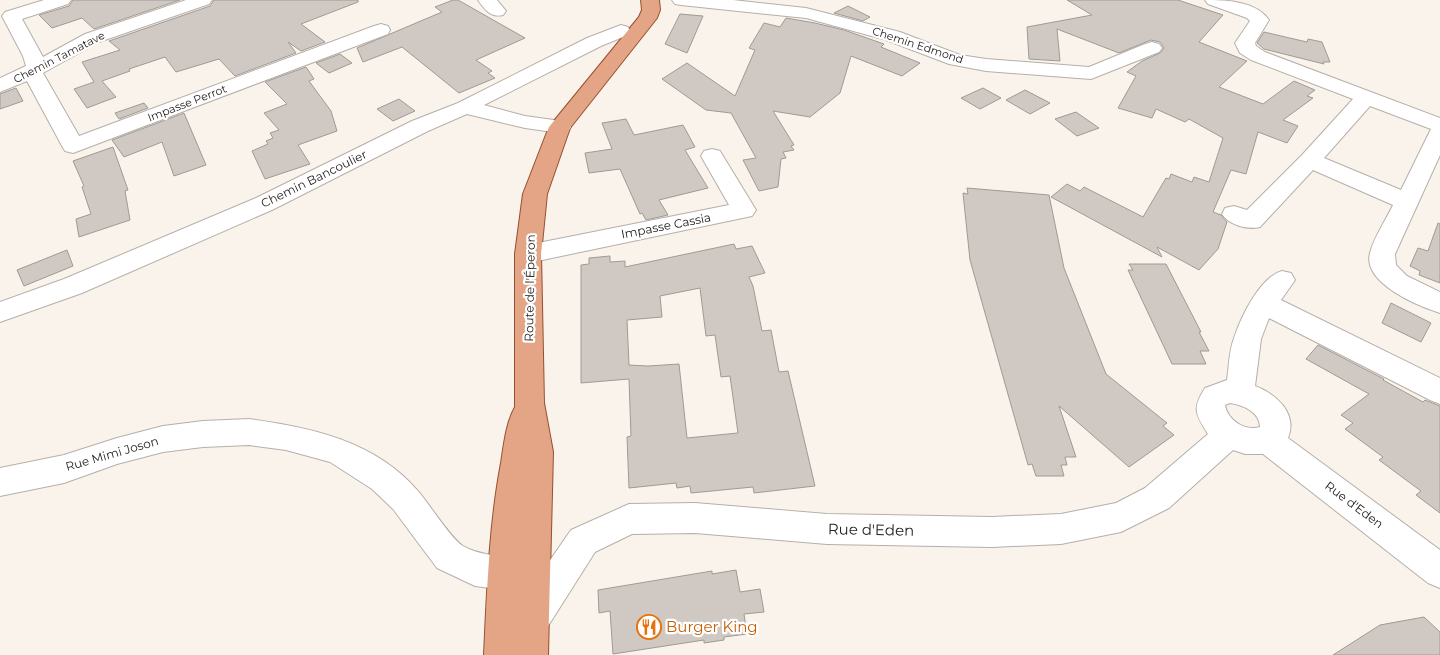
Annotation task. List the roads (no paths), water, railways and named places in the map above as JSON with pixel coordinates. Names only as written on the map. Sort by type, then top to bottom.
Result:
[{"type":"main road","name":"Route de l'Éperon","points":[[529,655],[537,452],[529,403],[528,254],[535,194],[560,127],[648,18],[651,10],[650,0]]},
{"type":"main road","name":"Route de l'Éperon","points":[[503,655],[505,573],[517,456],[529,403]]},
{"type":"main road","points":[[505,573],[518,582],[517,655]]},
{"type":"street","points":[[34,70],[33,56],[11,16],[62,0]]},
{"type":"street","name":"Chemin Tamatave","points":[[0,86],[34,70],[92,38],[203,0]]},
{"type":"street","name":"Chemin Edmond","points":[[681,0],[806,13],[894,36],[956,60],[986,65],[1091,73],[1152,48]]},
{"type":"street","points":[[1214,0],[1253,14],[1260,20],[1245,43],[1247,49],[1258,56],[1440,125]]},
{"type":"street","name":"Impasse Perrot","points":[[34,70],[73,146],[381,30]]},
{"type":"street","name":"Chemin Bancoulier","points":[[0,312],[73,286],[264,204],[420,126],[465,107],[594,42],[621,31]]},
{"type":"street","points":[[1234,214],[1251,221],[1310,160],[1367,96]]},
{"type":"street","points":[[465,107],[525,122],[560,127]]},
{"type":"street","points":[[1440,131],[1382,254],[1383,268],[1398,283],[1440,303]]},
{"type":"street","name":"Impasse Cassia","points":[[528,254],[744,210],[712,156]]},
{"type":"street","points":[[1310,160],[1408,202]]},
{"type":"street","points":[[1240,392],[1247,339],[1259,310],[1282,280]]},
{"type":"street","points":[[1264,303],[1440,392]]},
{"type":"street","points":[[1220,392],[1240,392],[1262,402],[1276,419],[1277,428],[1274,435],[1268,440],[1250,442],[1229,434],[1213,419],[1210,402],[1214,396],[1220,392]]},
{"type":"street","name":"Rue Mimi Joson","points":[[0,482],[55,471],[117,451],[163,439],[203,434],[249,432],[286,437],[339,451],[383,479],[405,499],[449,557],[475,569],[505,573]]},
{"type":"street","name":"Rue d'Eden","points":[[530,621],[583,541],[628,519],[695,518],[827,529],[992,532],[1060,529],[1121,517],[1158,498],[1229,434]]},
{"type":"street","name":"Rue d'Eden","points":[[1268,440],[1440,571]]},
{"type":"place","name":"Burger King","points":[[649,627]]}]
